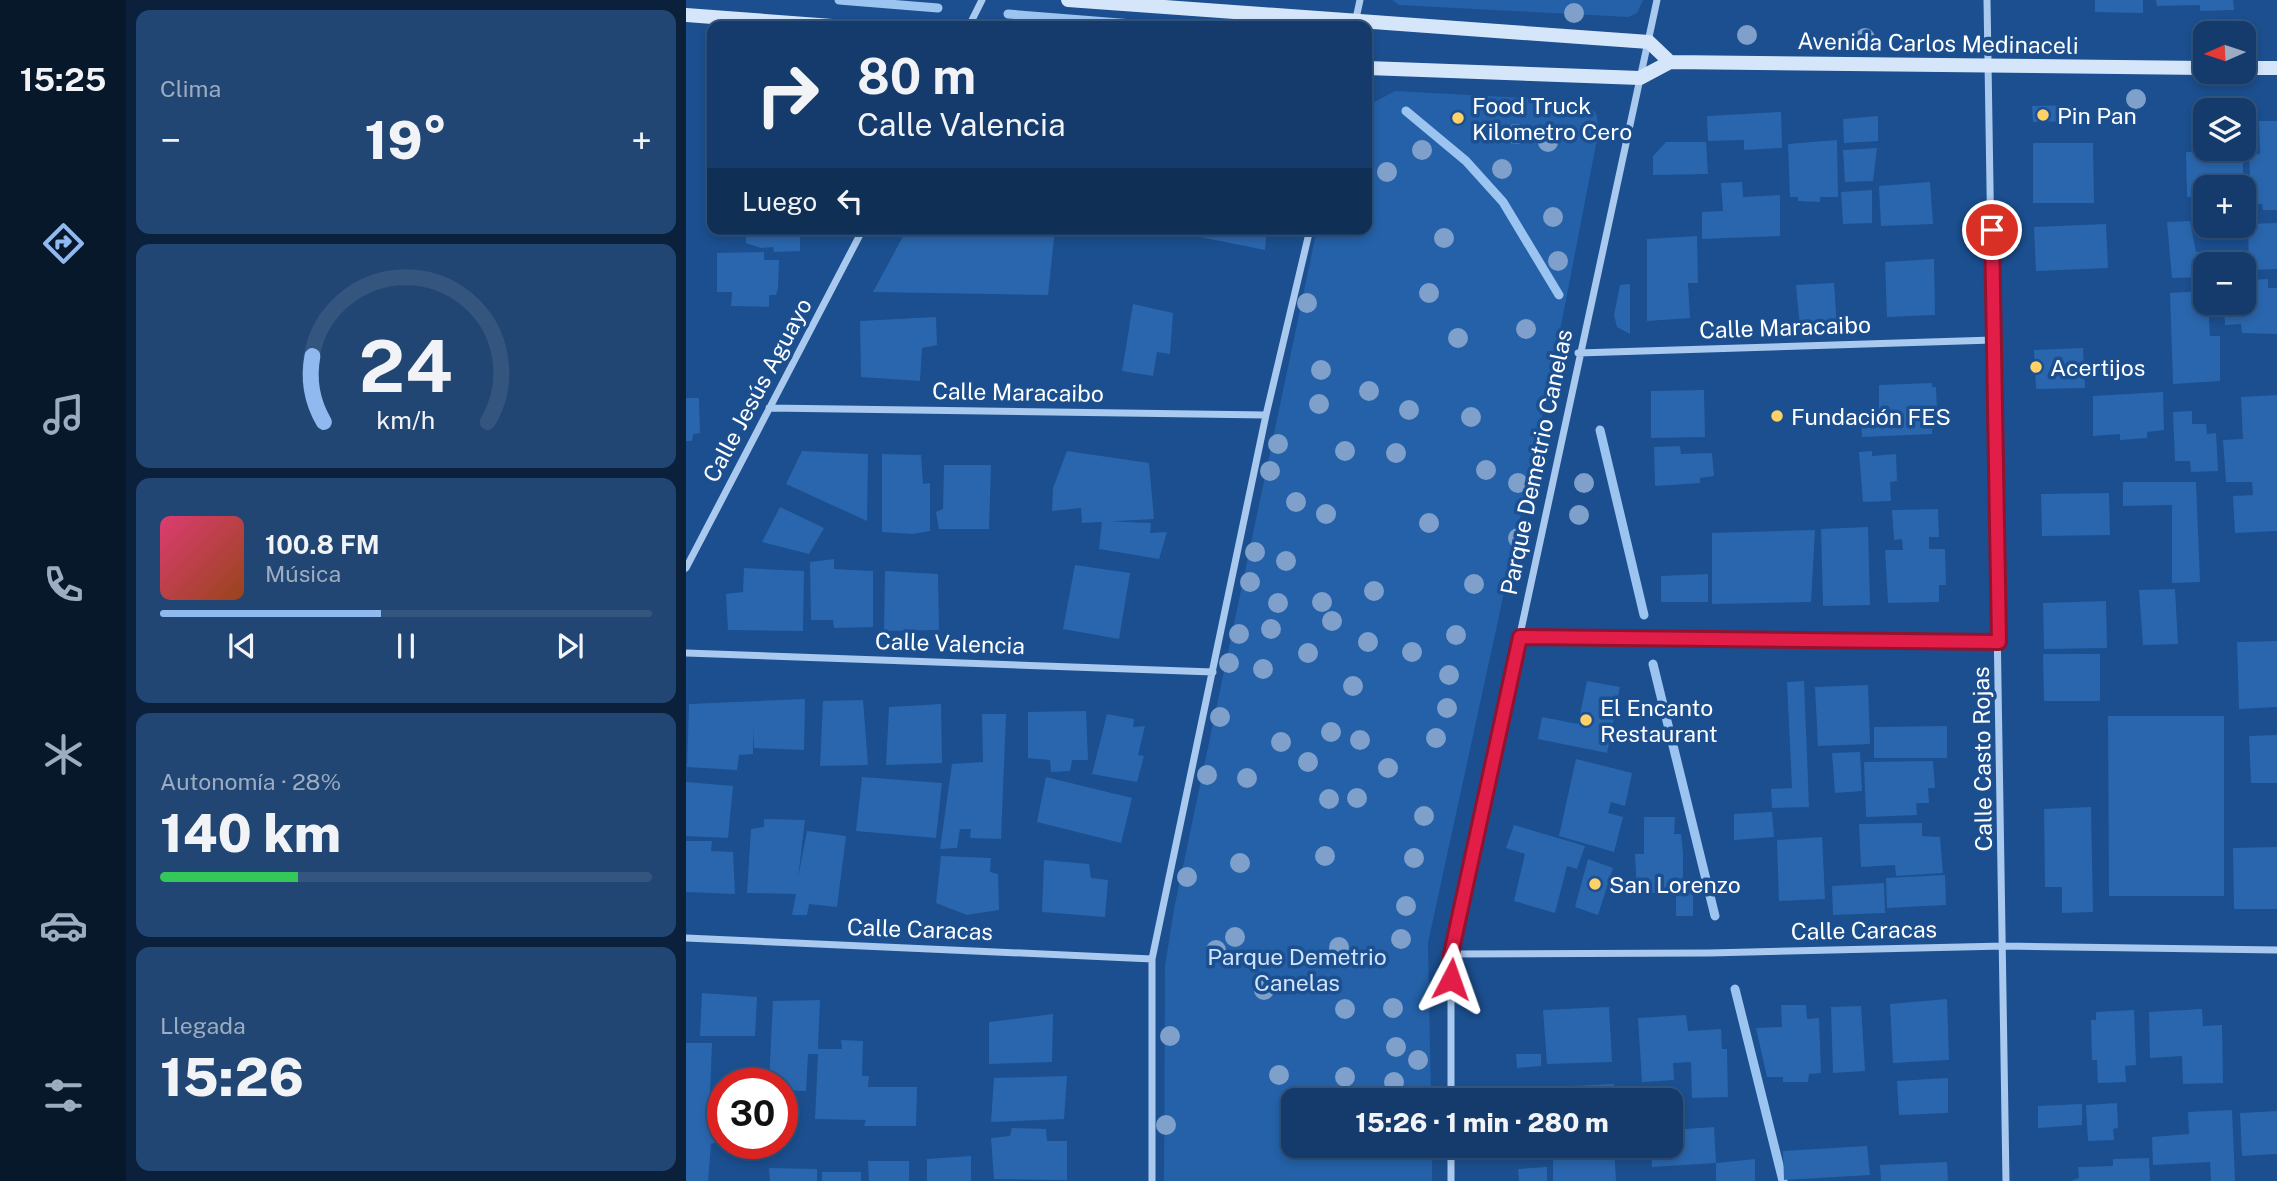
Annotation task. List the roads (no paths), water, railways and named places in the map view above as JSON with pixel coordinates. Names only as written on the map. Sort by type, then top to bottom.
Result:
[{"type":"main road","points":[[1068,0],[1319,21]]},
{"type":"main road","points":[[686,15],[766,21]]},
{"type":"main road","points":[[1372,25],[1649,42],[1671,62]]},
{"type":"main road","name":"Avenida Carlos Medinaceli","points":[[1372,68],[1640,78],[1671,62],[2193,68]]},
{"type":"main road","points":[[2256,68],[2277,68]]},
{"type":"street","points":[[972,21],[982,0]]},
{"type":"street","points":[[1356,21],[1360,0]]},
{"type":"street","name":"Parque Demetrio Canelas","points":[[1451,1088],[1451,954],[1578,353],[1657,0]]},
{"type":"street","name":"Calle Casto Rojas","points":[[1987,0],[2006,1181]]},
{"type":"street","name":"Calle Jesús Aguayo","points":[[686,568],[860,235]]},
{"type":"street","points":[[1152,1181],[1152,959],[1266,415],[1309,235]]},
{"type":"street","name":"Calle Maracaibo","points":[[1578,353],[1993,340]]},
{"type":"street","name":"Calle Maracaibo","points":[[769,408],[1266,415]]},
{"type":"street","points":[[1520,637],[1999,642]]},
{"type":"street","name":"Calle Valencia","points":[[686,653],[1213,672]]},
{"type":"street","name":"Calle Caracas","points":[[686,939],[1152,959]]},
{"type":"street","name":"Calle Caracas","points":[[1451,954],[1709,953],[2004,946],[2277,950]]},
{"type":"street","points":[[1451,1158],[1451,1181]]},
{"type":"waterway","points":[[839,0],[938,8]]},
{"type":"waterway","points":[[1008,14],[1096,21]]},
{"type":"waterway","points":[[1406,111],[1466,161],[1503,202],[1559,295]]},
{"type":"waterway","points":[[1600,430],[1644,615]]},
{"type":"waterway","points":[[1653,664],[1715,916]]},
{"type":"waterway","points":[[1735,989],[1783,1181]]},
{"type":"place","name":"Pin Pan","points":[[2043,115]]},
{"type":"place","name":"Food Truck Kilometro Cero","points":[[1458,118]]},
{"type":"place","name":"Acertijos","points":[[2036,367]]},
{"type":"place","name":"Fundación FES","points":[[1777,416]]},
{"type":"place","name":"El Encanto Restaurant","points":[[1586,720]]},
{"type":"place","name":"San Lorenzo","points":[[1595,884]]}]
